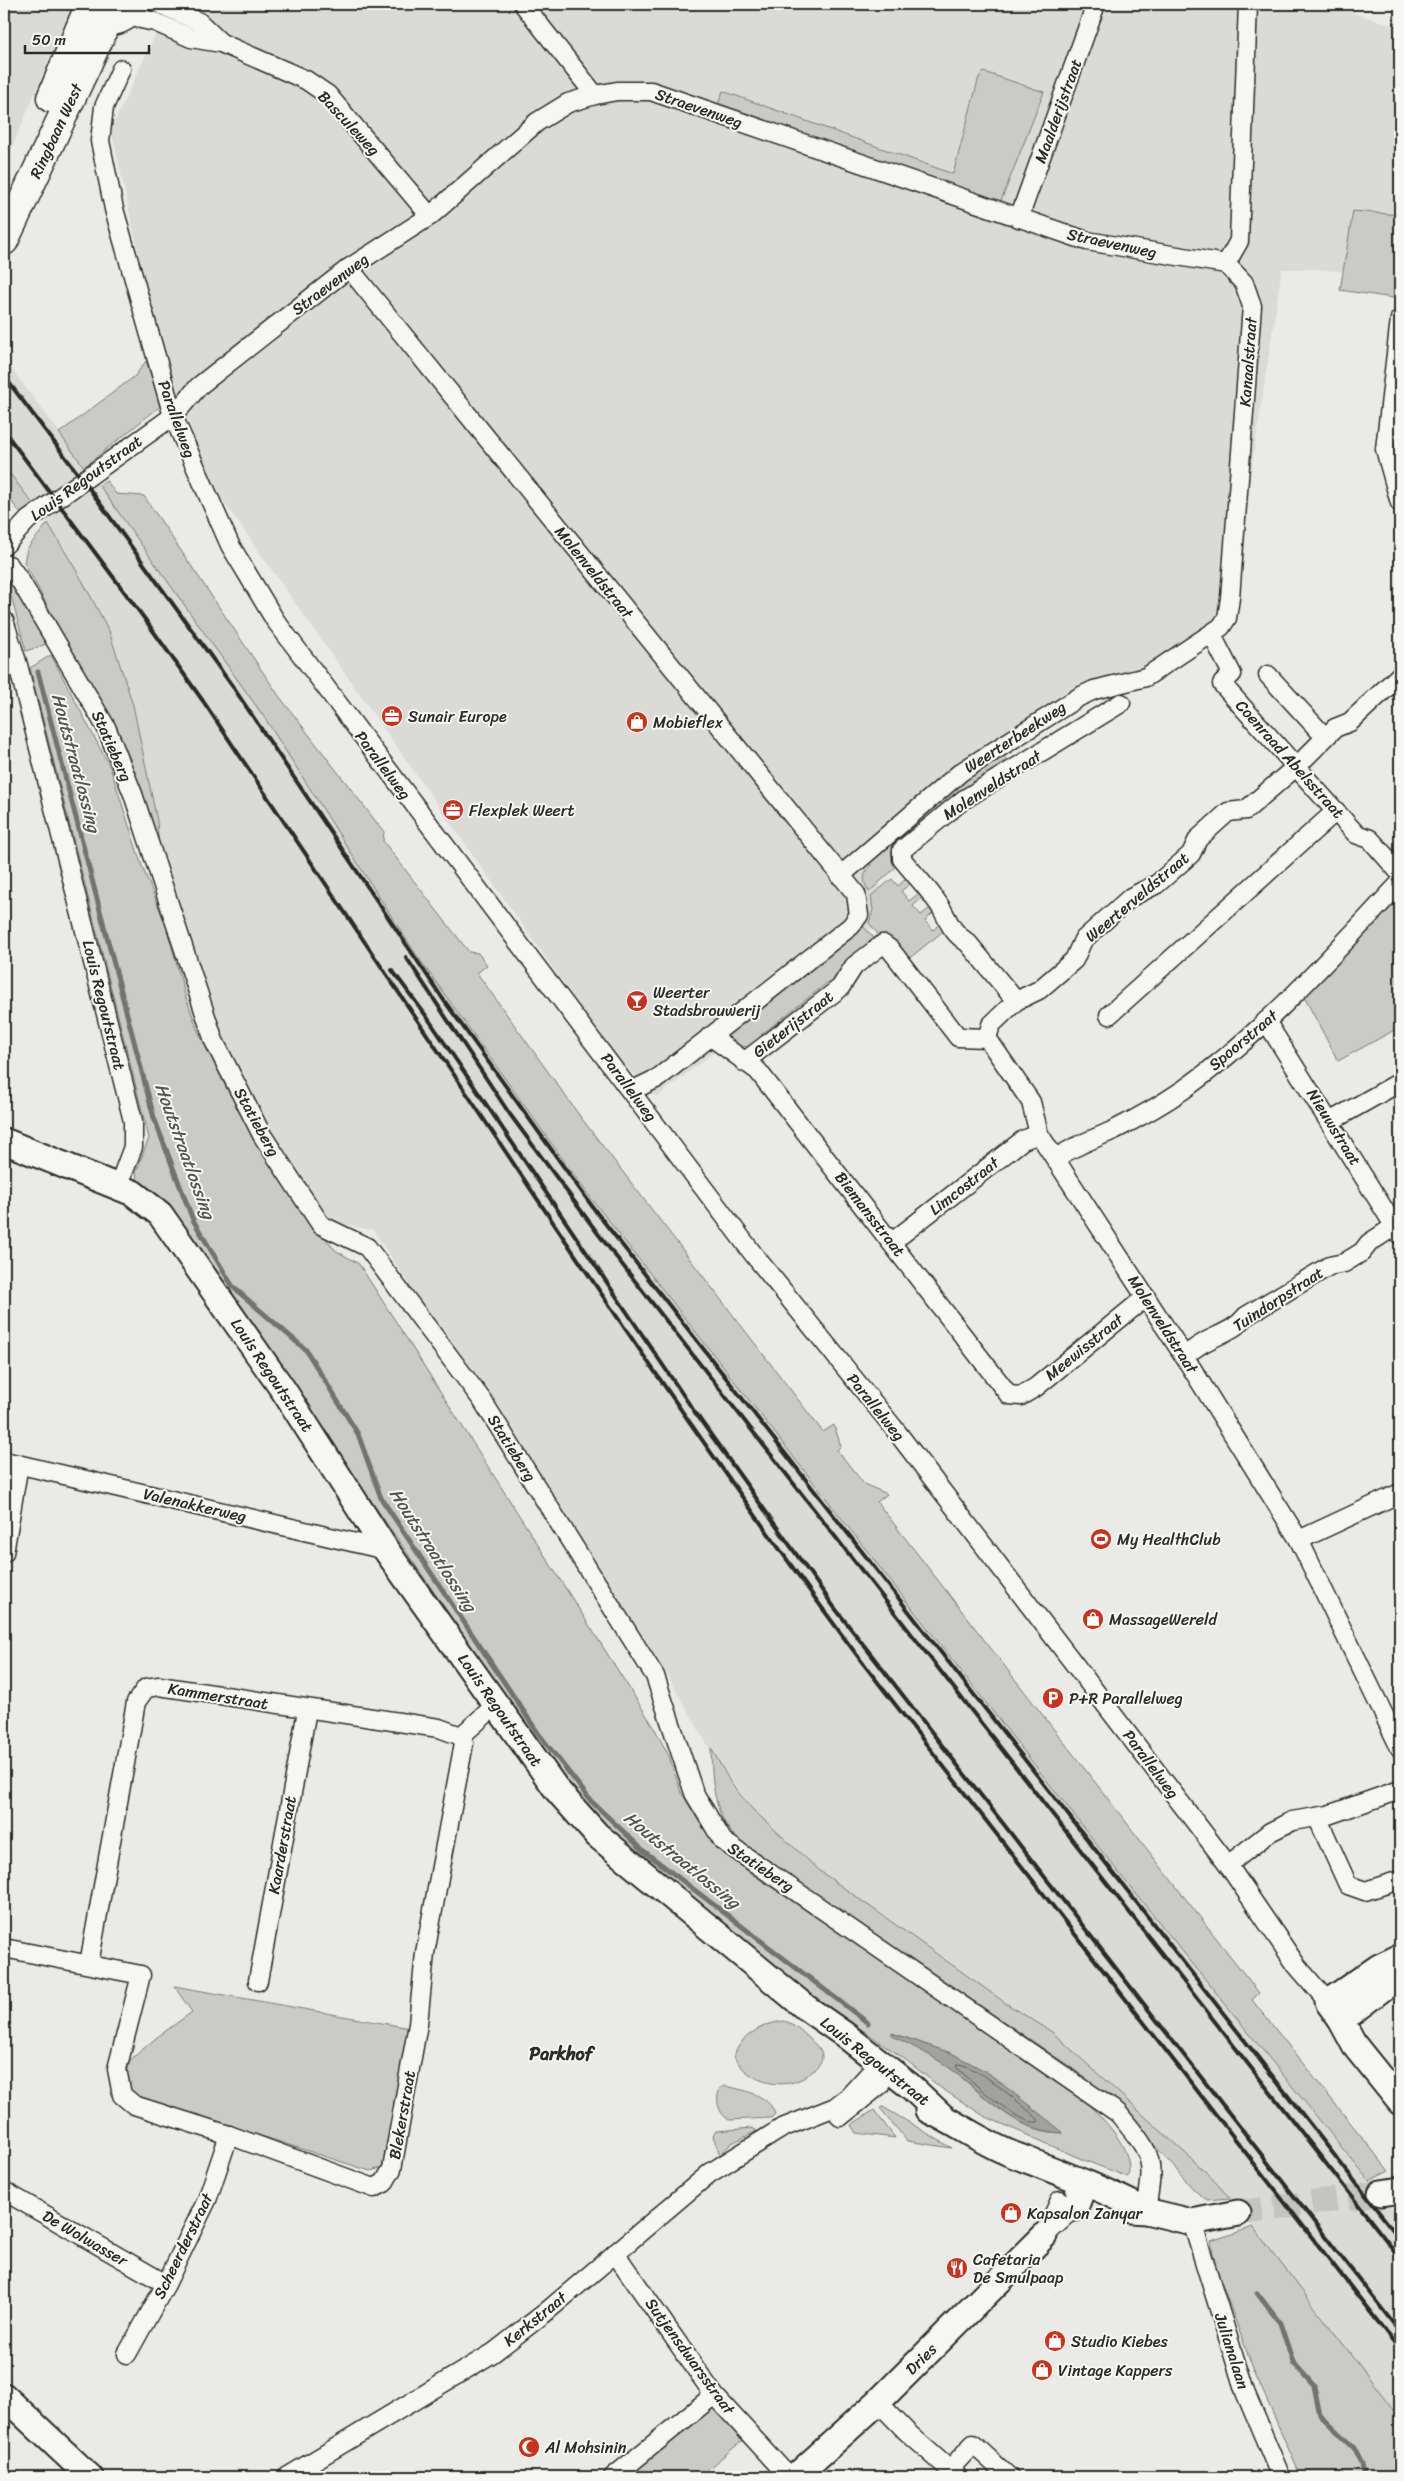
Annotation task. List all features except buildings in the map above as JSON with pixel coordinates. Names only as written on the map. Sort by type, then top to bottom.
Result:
[{"type":"main road","name":"Ringbaan West","points":[[4,198],[57,86],[108,11]]},
{"type":"main road","name":"Ringbaan West","points":[[4,241],[108,11]]},
{"type":"street","name":"Basculeweg","points":[[160,4],[199,22],[221,43]]},
{"type":"street","points":[[523,4],[595,94]]},
{"type":"street","name":"Maalderijstraat","points":[[1019,218],[1096,4]]},
{"type":"street","points":[[1226,264],[1238,241],[1248,4]]},
{"type":"street","name":"Basculeweg","points":[[108,11],[155,22],[191,38],[221,43],[306,80],[328,95],[430,216]]},
{"type":"street","name":"Parallelweg","points":[[121,70],[104,107],[100,141],[114,209],[173,416],[230,545],[275,620],[754,1255],[893,1427],[1228,1865],[1297,1966],[1334,2011],[1355,2046],[1400,2102]]},
{"type":"street","name":"Straevenweg","points":[[173,416],[199,386],[349,268],[430,216],[537,122],[568,103],[595,94],[617,91],[651,91],[1087,241],[1226,264]]},
{"type":"street","name":"Kanaalstraat","points":[[1212,635],[1227,618],[1230,598],[1252,306],[1244,283],[1226,264]]},
{"type":"street","name":"Molenveldstraat","points":[[349,268],[856,894],[860,915],[852,926],[658,1078],[631,1091]]},
{"type":"street","points":[[1400,319],[1385,449],[1400,503]]},
{"type":"street","name":"Louis Regoutstraat","points":[[4,546],[28,520],[173,416]]},
{"type":"street","name":"Statieberg","points":[[4,564],[8,566],[21,582],[106,727],[133,794],[214,1040],[262,1135],[321,1226],[367,1247],[482,1400],[656,1676],[694,1793],[723,1842],[1118,2113],[1145,2146],[1152,2163],[1146,2211]]},
{"type":"street","name":"Louis Regoutstraat","points":[[4,620],[6,639],[18,665],[133,1121],[133,1147],[118,1187],[145,1201],[172,1230],[284,1391],[386,1550],[557,1790],[597,1835],[805,2007],[845,2035],[878,2075],[910,2086],[943,2117],[1008,2152],[1072,2194],[1114,2194],[1146,2211],[1192,2222],[1238,2213]]},
{"type":"street","name":"Coenraad Abelsstraat","points":[[1212,635],[1232,674],[1222,684],[1356,834],[1370,839],[1400,873]]},
{"type":"street","name":"Weerterbeekweg","points":[[840,876],[961,772],[1078,697],[1094,690],[1146,677],[1212,635]]},
{"type":"street","points":[[1268,675],[1325,737]]},
{"type":"street","name":"Weerterveldstraat","points":[[988,1038],[991,1024],[1016,1001],[1039,990],[1074,960],[1083,940],[1131,898],[1157,884],[1191,854],[1198,838],[1228,812],[1246,810],[1297,766],[1325,737],[1336,728],[1350,722],[1400,675]]},
{"type":"street","name":"Molenveldstraat","points":[[1016,1001],[968,943],[959,937],[946,920],[940,906],[902,859],[902,850],[963,800],[1121,703]]},
{"type":"street","points":[[1108,1015],[1336,811]]},
{"type":"street","name":"Spoorstraat","points":[[1056,1158],[1078,1144],[1112,1131],[1149,1112],[1184,1089],[1292,998],[1400,883]]},
{"type":"street","name":"Gieterijstraat","points":[[744,1062],[840,988],[854,966],[883,944],[890,949],[958,1037],[988,1038]]},
{"type":"street","name":"Nieuwstraat","points":[[1266,1021],[1397,1230]]},
{"type":"street","name":"Biemansstraat","points":[[710,1036],[758,1071],[1009,1395],[1021,1396]]},
{"type":"street","name":"Molenveldstraat","points":[[988,1038],[1032,1102],[1039,1134],[1146,1296],[1299,1540],[1400,1748]]},
{"type":"street","points":[[1331,1122],[1400,1082]]},
{"type":"street","name":"Limcostraat","points":[[892,1242],[1023,1140],[1039,1134]]},
{"type":"street","points":[[4,1140],[118,1187]]},
{"type":"street","name":"Tuindorpstraat","points":[[1184,1356],[1206,1341],[1217,1338],[1232,1329],[1240,1324],[1246,1316],[1329,1266],[1344,1263],[1362,1252],[1369,1243],[1397,1230]]},
{"type":"street","name":"Meewisstraat","points":[[1021,1396],[1036,1387],[1146,1296]]},
{"type":"street","points":[[4,1553],[11,1463]]},
{"type":"street","name":"Valenakkerweg","points":[[11,1463],[386,1550]]},
{"type":"street","points":[[1299,1540],[1400,1493]]},
{"type":"street","name":"Kammerstraat","points":[[89,1964],[136,1702],[146,1688],[159,1686],[306,1710],[439,1728],[461,1736]]},
{"type":"street","points":[[461,1736],[497,1704]]},
{"type":"street","name":"Kaarderstraat","points":[[258,1981],[306,1710]]},
{"type":"street","name":"Blekerstraat","points":[[89,1964],[141,1976],[117,2070],[122,2096],[134,2105],[229,2135],[374,2188],[384,2183],[392,2169],[418,2024],[425,1953],[464,1744],[461,1736]]},
{"type":"street","points":[[1228,1865],[1281,1825],[1306,1817],[1317,1817],[1400,1790]]},
{"type":"street","points":[[1317,1817],[1348,1885],[1365,1891],[1400,1880]]},
{"type":"street","points":[[4,1948],[89,1964]]},
{"type":"street","points":[[1334,2011],[1379,1967],[1400,1957]]},
{"type":"street","points":[[1334,2011],[1400,1975]]},
{"type":"street","name":"Parallelweg","points":[[1334,2011],[1372,2043],[1400,2079]]},
{"type":"street","name":"Kerkstraat","points":[[287,2477],[493,2354],[710,2173],[782,2128],[835,2107],[878,2075]]},
{"type":"street","name":"Scheerderstraat","points":[[127,2354],[166,2284],[207,2200],[229,2135]]},
{"type":"street","name":"De Wolwasser","points":[[4,2191],[166,2284]]},
{"type":"street","name":"Dries","points":[[795,2477],[878,2402],[1044,2236],[1072,2194]]},
{"type":"street","name":"Julianalaan","points":[[1192,2222],[1245,2392],[1281,2477]]},
{"type":"street","name":"Sutjensdwarsstraat","points":[[616,2253],[714,2394],[789,2477]]},
{"type":"street","points":[[613,2477],[714,2394]]},
{"type":"street","points":[[4,2396],[90,2477]]},
{"type":"street","points":[[878,2402],[907,2432],[954,2473],[973,2444],[1009,2477]]},
{"type":"shaded area","points":[[4,4],[73,4],[4,166]]},
{"type":"shaded area","points":[[170,4],[1327,4],[1400,28],[1400,277],[1315,269],[1282,269],[1228,621],[1088,703],[974,778],[881,854],[879,922],[657,1097],[615,1056],[212,485],[158,341],[111,129]]},
{"type":"shaded area","points":[[984,72],[1044,92],[999,206],[718,105],[723,91],[953,174],[979,77]]},
{"type":"shaded area","points":[[1353,211],[1400,215],[1400,299],[1340,290]]},
{"type":"shaded area","points":[[4,359],[119,511],[264,717],[415,953],[587,1193],[1123,1878],[1400,2220],[1400,2418],[1253,2227],[1206,2172],[1052,2032],[1007,2004],[820,1871],[752,1809],[714,1756],[662,1666],[373,1230],[322,1220],[265,1151],[229,1093],[198,1031],[185,995],[166,925],[157,821],[133,705],[109,631],[64,548],[48,523],[4,466]]},
{"type":"shaded area","points":[[146,361],[162,405],[84,467],[59,433],[135,376]]},
{"type":"shaded area","points":[[4,466],[34,505],[22,515],[4,492]]},
{"type":"shaded area","points":[[107,481],[116,494],[144,496],[279,696],[384,832],[383,841],[469,952],[478,953],[487,965],[477,973],[582,1119],[823,1432],[834,1425],[841,1446],[837,1450],[864,1484],[887,1494],[877,1502],[1259,1993],[1252,2000],[1389,2171],[1369,2181],[1123,1878],[587,1193],[415,953],[264,717],[99,485]]},
{"type":"shaded area","points":[[48,523],[82,580],[109,631],[133,705],[157,821],[161,877],[146,828],[130,760],[24,562],[27,549]]},
{"type":"shaded area","points":[[5,574],[13,579],[47,644],[26,651]]},
{"type":"shaded area","points":[[51,655],[110,767],[142,866],[166,925],[185,995],[198,1031],[229,1093],[308,1216],[335,1250],[359,1264],[652,1724],[669,1756],[681,1792],[699,1822],[718,1848],[743,1868],[1073,2091],[1102,2118],[1120,2141],[1129,2165],[1128,2177],[1086,2161],[984,2116],[941,2088],[906,2060],[812,1995],[640,1856],[585,1806],[533,1736],[171,1210],[158,1196],[138,1184],[136,1172],[149,1138],[30,668]],"holes":[[[892,2033],[951,2053],[987,2072],[1063,2133],[1031,2127],[1017,2121],[1004,2113],[948,2067]]]},
{"type":"shaded area","points":[[1002,754],[1006,760],[1000,764],[998,773],[906,838],[902,833],[965,779]]},
{"type":"shaded area","points":[[896,837],[900,842],[893,849],[892,854],[896,867],[869,892],[864,878],[866,871],[871,865],[868,861]]},
{"type":"shaded area","points":[[892,879],[898,886],[906,879],[910,884],[901,891],[909,901],[918,894],[922,898],[913,906],[921,915],[930,908],[933,913],[925,921],[933,930],[941,923],[946,929],[907,960],[886,934],[881,938],[869,923],[873,910],[871,896]]},
{"type":"shaded area","points":[[1400,901],[1400,1027],[1338,1061],[1301,991],[1392,903]]},
{"type":"shaded area","points":[[862,925],[877,941],[841,969],[834,984],[827,983],[762,1034],[761,1041],[753,1047],[735,1046],[725,1036]]},
{"type":"shaded area","points":[[711,1748],[731,1783],[752,1809],[820,1871],[1007,2004],[1052,2032],[1206,2172],[1230,2198],[1207,2200],[1194,2190],[1142,2131],[1072,2068],[738,1840],[723,1820],[719,1809],[713,1785]]},
{"type":"shaded area","points":[[174,1986],[410,2028],[386,2162],[381,2168],[370,2171],[131,2094],[125,2083],[130,2060],[192,2012]]},
{"type":"shaded area","points":[[784,2021],[798,2028],[809,2038],[821,2052],[821,2061],[814,2070],[794,2082],[782,2084],[760,2080],[741,2067],[734,2057],[741,2043],[753,2032],[776,2022]]},
{"type":"shaded area","points":[[725,2086],[747,2091],[761,2097],[772,2107],[775,2114],[771,2118],[729,2120],[722,2114],[718,2106],[718,2093],[720,2088]]},
{"type":"shaded area","points":[[883,2107],[952,2148],[907,2141],[880,2108]]},
{"type":"shaded area","points":[[874,2110],[895,2138],[856,2133],[851,2125]]},
{"type":"shaded area","points":[[752,2128],[757,2131],[732,2143],[720,2155],[713,2136],[716,2131]]},
{"type":"shaded area","points":[[1253,2227],[1400,2418],[1400,2477],[1301,2477],[1254,2371],[1215,2265],[1211,2241]]},
{"type":"shaded area","points":[[713,2407],[742,2441],[698,2477],[626,2477]]},
{"type":"water","points":[[891,2033],[951,2053],[987,2072],[1064,2133],[1046,2131],[1017,2120],[992,2103],[947,2066],[894,2037]]},
{"type":"waterway","name":"Houtstraatlossing","points":[[38,672],[154,1118],[193,1220],[233,1287],[306,1350],[358,1434],[381,1498],[538,1733],[591,1801],[645,1852],[868,2023]]},
{"type":"waterway","name":"Houtstraatlossing","points":[[1257,2293],[1280,2323],[1293,2362],[1314,2386],[1320,2415],[1354,2448],[1362,2464],[1364,2477]]},
{"type":"tunnel","points":[[1238,2213],[1381,2193]]},
{"type":"railway","points":[[4,376],[91,491],[233,687],[443,999],[597,1213],[1400,2239]]},
{"type":"railway","points":[[4,431],[144,618],[203,701],[608,1304],[810,1591],[862,1662],[1400,2350]]},
{"type":"railway","points":[[406,957],[509,1113],[599,1235],[1400,2258]]},
{"type":"railway","points":[[392,970],[427,1017],[696,1414],[834,1607],[1400,2332]]},
{"type":"place","name":"Sunair Europe","points":[[392,716]]},
{"type":"place","name":"Mobieflex","points":[[637,722]]},
{"type":"place","name":"Flexplek Weert","points":[[453,810]]},
{"type":"place","name":"Weerter Stadsbrouwerij","points":[[637,1001]]},
{"type":"place","name":"My HealthClub","points":[[1101,1539]]},
{"type":"place","name":"MassageWereld","points":[[1093,1619]]},
{"type":"place","name":"P+R Parallelweg","points":[[1053,1698]]},
{"type":"place","name":"Kapsalon Zanyar","points":[[1011,2213]]},
{"type":"place","name":"Cafetaria De Smulpaap","points":[[957,2268]]},
{"type":"place","name":"Studio Kiebes","points":[[1055,2341]]},
{"type":"place","name":"Vintage Kappers","points":[[1042,2370]]},
{"type":"place","name":"Al Mohsinin","points":[[529,2447]]},
{"type":"district","name":"Parkhof","points":[[561,2054]]}]
